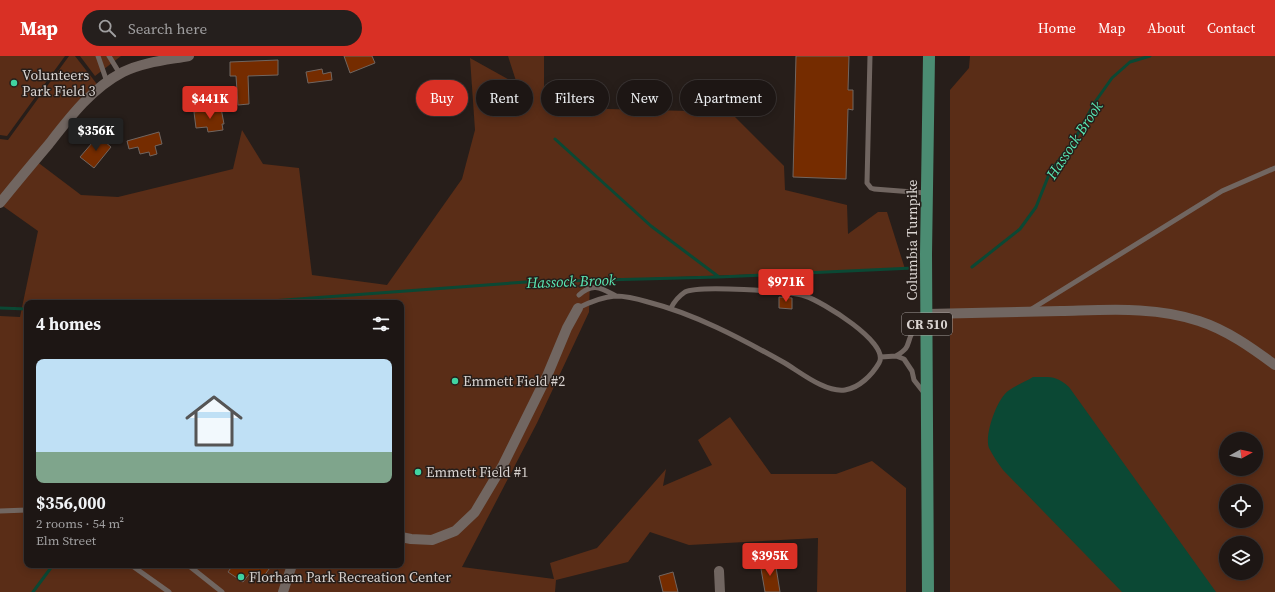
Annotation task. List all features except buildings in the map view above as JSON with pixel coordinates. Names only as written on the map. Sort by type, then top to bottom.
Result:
[{"type":"main road","name":"Columbia Turnpike","points":[[928,592],[927,193],[929,56]]},
{"type":"street","points":[[0,203],[66,123],[85,102],[107,82],[130,69],[147,64],[189,56]]},
{"type":"street","points":[[404,538],[411,540],[432,540],[455,531],[475,512],[502,464],[547,376],[567,328],[578,308]]},
{"type":"street","points":[[927,314],[1119,310],[1160,312],[1179,315],[1220,330],[1275,365]]},
{"type":"street","points":[[283,592],[291,568]]},
{"type":"street","points":[[720,571],[720,592]]},
{"type":"lane","points":[[98,56],[107,82]]},
{"type":"lane","points":[[109,56],[120,74]]},
{"type":"lane","points":[[870,56],[867,183],[874,189],[927,193]]},
{"type":"lane","points":[[1027,312],[1222,191],[1275,168]]},
{"type":"lane","points":[[579,295],[589,288],[596,287],[616,296],[640,300],[671,308],[720,329],[782,362],[822,386],[844,391],[857,387],[880,362],[881,357],[879,351],[869,338],[839,314],[815,300],[795,294],[709,289],[686,292],[675,300],[671,308]]},
{"type":"lane","points":[[578,308],[598,299],[616,296]]},
{"type":"lane","points":[[881,357],[896,356],[905,351],[912,333],[927,314]]},
{"type":"lane","points":[[896,356],[908,364],[912,371],[914,380],[928,397]]},
{"type":"lane","points":[[0,511],[24,510]]},
{"type":"lane","points":[[135,568],[169,592]]},
{"type":"lane","points":[[192,568],[222,592]]},
{"type":"shaded area","points":[[0,56],[65,56],[7,136],[0,135]]},
{"type":"shaded area","points":[[69,56],[75,56],[100,88],[36,161],[81,195],[118,197],[233,169],[242,130],[263,164],[299,168],[312,275],[387,285],[462,179],[475,130],[470,58],[510,80],[476,80],[476,116],[533,116],[533,80],[516,80],[508,56],[544,56],[544,80],[541,80],[541,116],[609,116],[609,109],[617,109],[617,116],[672,116],[672,111],[680,111],[680,116],[734,116],[784,166],[785,190],[847,205],[848,234],[878,212],[887,212],[905,269],[590,279],[589,312],[537,423],[462,567],[554,579],[550,563],[597,548],[666,469],[663,486],[712,465],[698,440],[730,417],[771,474],[836,474],[872,461],[906,488],[906,592],[817,592],[818,538],[689,545],[650,532],[628,562],[556,580],[555,592],[0,592],[0,316],[20,317],[38,231],[0,204],[0,139],[8,140]]},
{"type":"shaded area","points":[[80,56],[121,56],[95,76]]},
{"type":"shaded area","points":[[970,56],[1275,56],[1275,592],[950,592],[950,90],[969,68]]},
{"type":"shaded area","points":[[1033,377],[1048,377],[1060,380],[1069,387],[1216,592],[1122,592],[1003,470],[989,448],[988,435],[992,418],[1000,401],[1008,391]]},
{"type":"waterway","name":"Hassock Brook","points":[[972,267],[1020,229],[1036,207],[1050,172],[1075,139],[1095,102],[1112,78],[1130,62],[1150,56]]},
{"type":"waterway","points":[[555,139],[651,226],[719,277]]},
{"type":"waterway","name":"Hassock Brook","points":[[285,300],[526,282],[719,277],[913,268]]},
{"type":"waterway","name":"Hassock Brook","points":[[0,308],[24,309]]},
{"type":"waterway","points":[[33,592],[51,568]]},
{"type":"place","name":"Volunteers Park Field 3","points":[[14,83]]},
{"type":"place","name":"Emmett Field #2","points":[[455,381]]},
{"type":"place","name":"Emmett Field #1","points":[[418,472]]},
{"type":"place","name":"Florham Park Recreation Center","points":[[241,577]]}]
